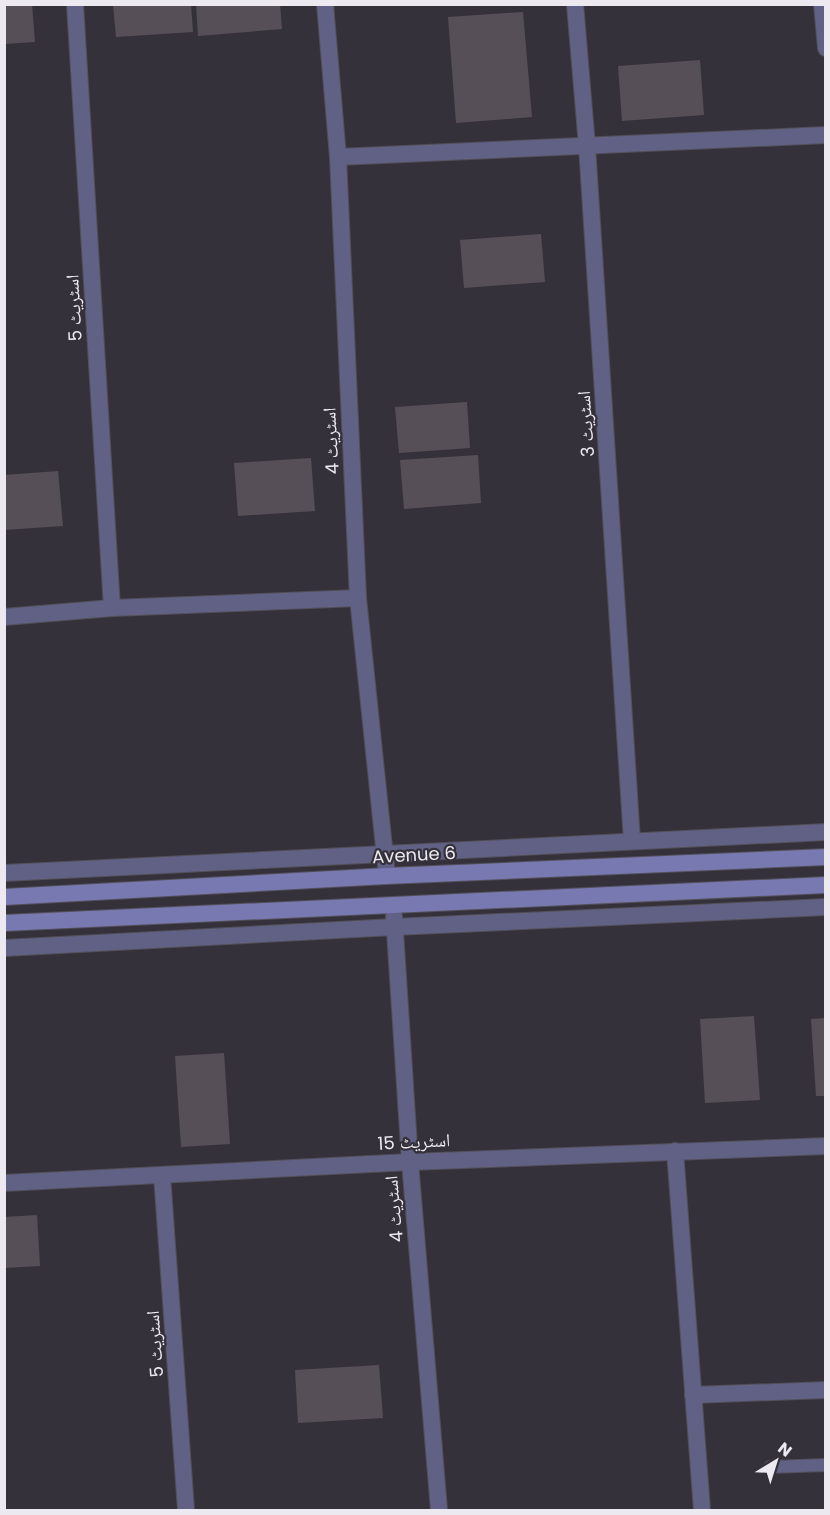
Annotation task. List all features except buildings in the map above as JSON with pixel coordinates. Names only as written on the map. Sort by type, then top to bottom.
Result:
[{"type":"main road","name":"Avenue 6","points":[[4,897],[387,876],[825,857]]},
{"type":"main road","points":[[4,923],[395,903],[825,885]]},
{"type":"street","name":"اسٹریٹ 5","points":[[75,4],[112,608]]},
{"type":"street","name":"اسٹریٹ 4","points":[[325,4],[338,157],[358,598],[387,876]]},
{"type":"street","name":"اسٹریٹ 3","points":[[576,4],[632,841]]},
{"type":"street","points":[[822,4],[825,48]]},
{"type":"street","points":[[338,157],[825,135]]},
{"type":"street","points":[[4,617],[112,608],[358,598]]},
{"type":"street","points":[[4,873],[825,832]]},
{"type":"street","name":"اسٹریٹ 4","points":[[395,903],[394,927],[410,1162],[439,1510]]},
{"type":"street","points":[[4,948],[394,927],[825,908]]},
{"type":"street","name":"اسٹریٹ 15","points":[[4,1183],[675,1150],[825,1146]]},
{"type":"street","points":[[675,1150],[702,1510]]},
{"type":"street","name":"اسٹریٹ 5","points":[[162,1175],[186,1510]]},
{"type":"street","points":[[693,1395],[825,1390]]},
{"type":"lane","points":[[770,1467],[825,1465]]}]
